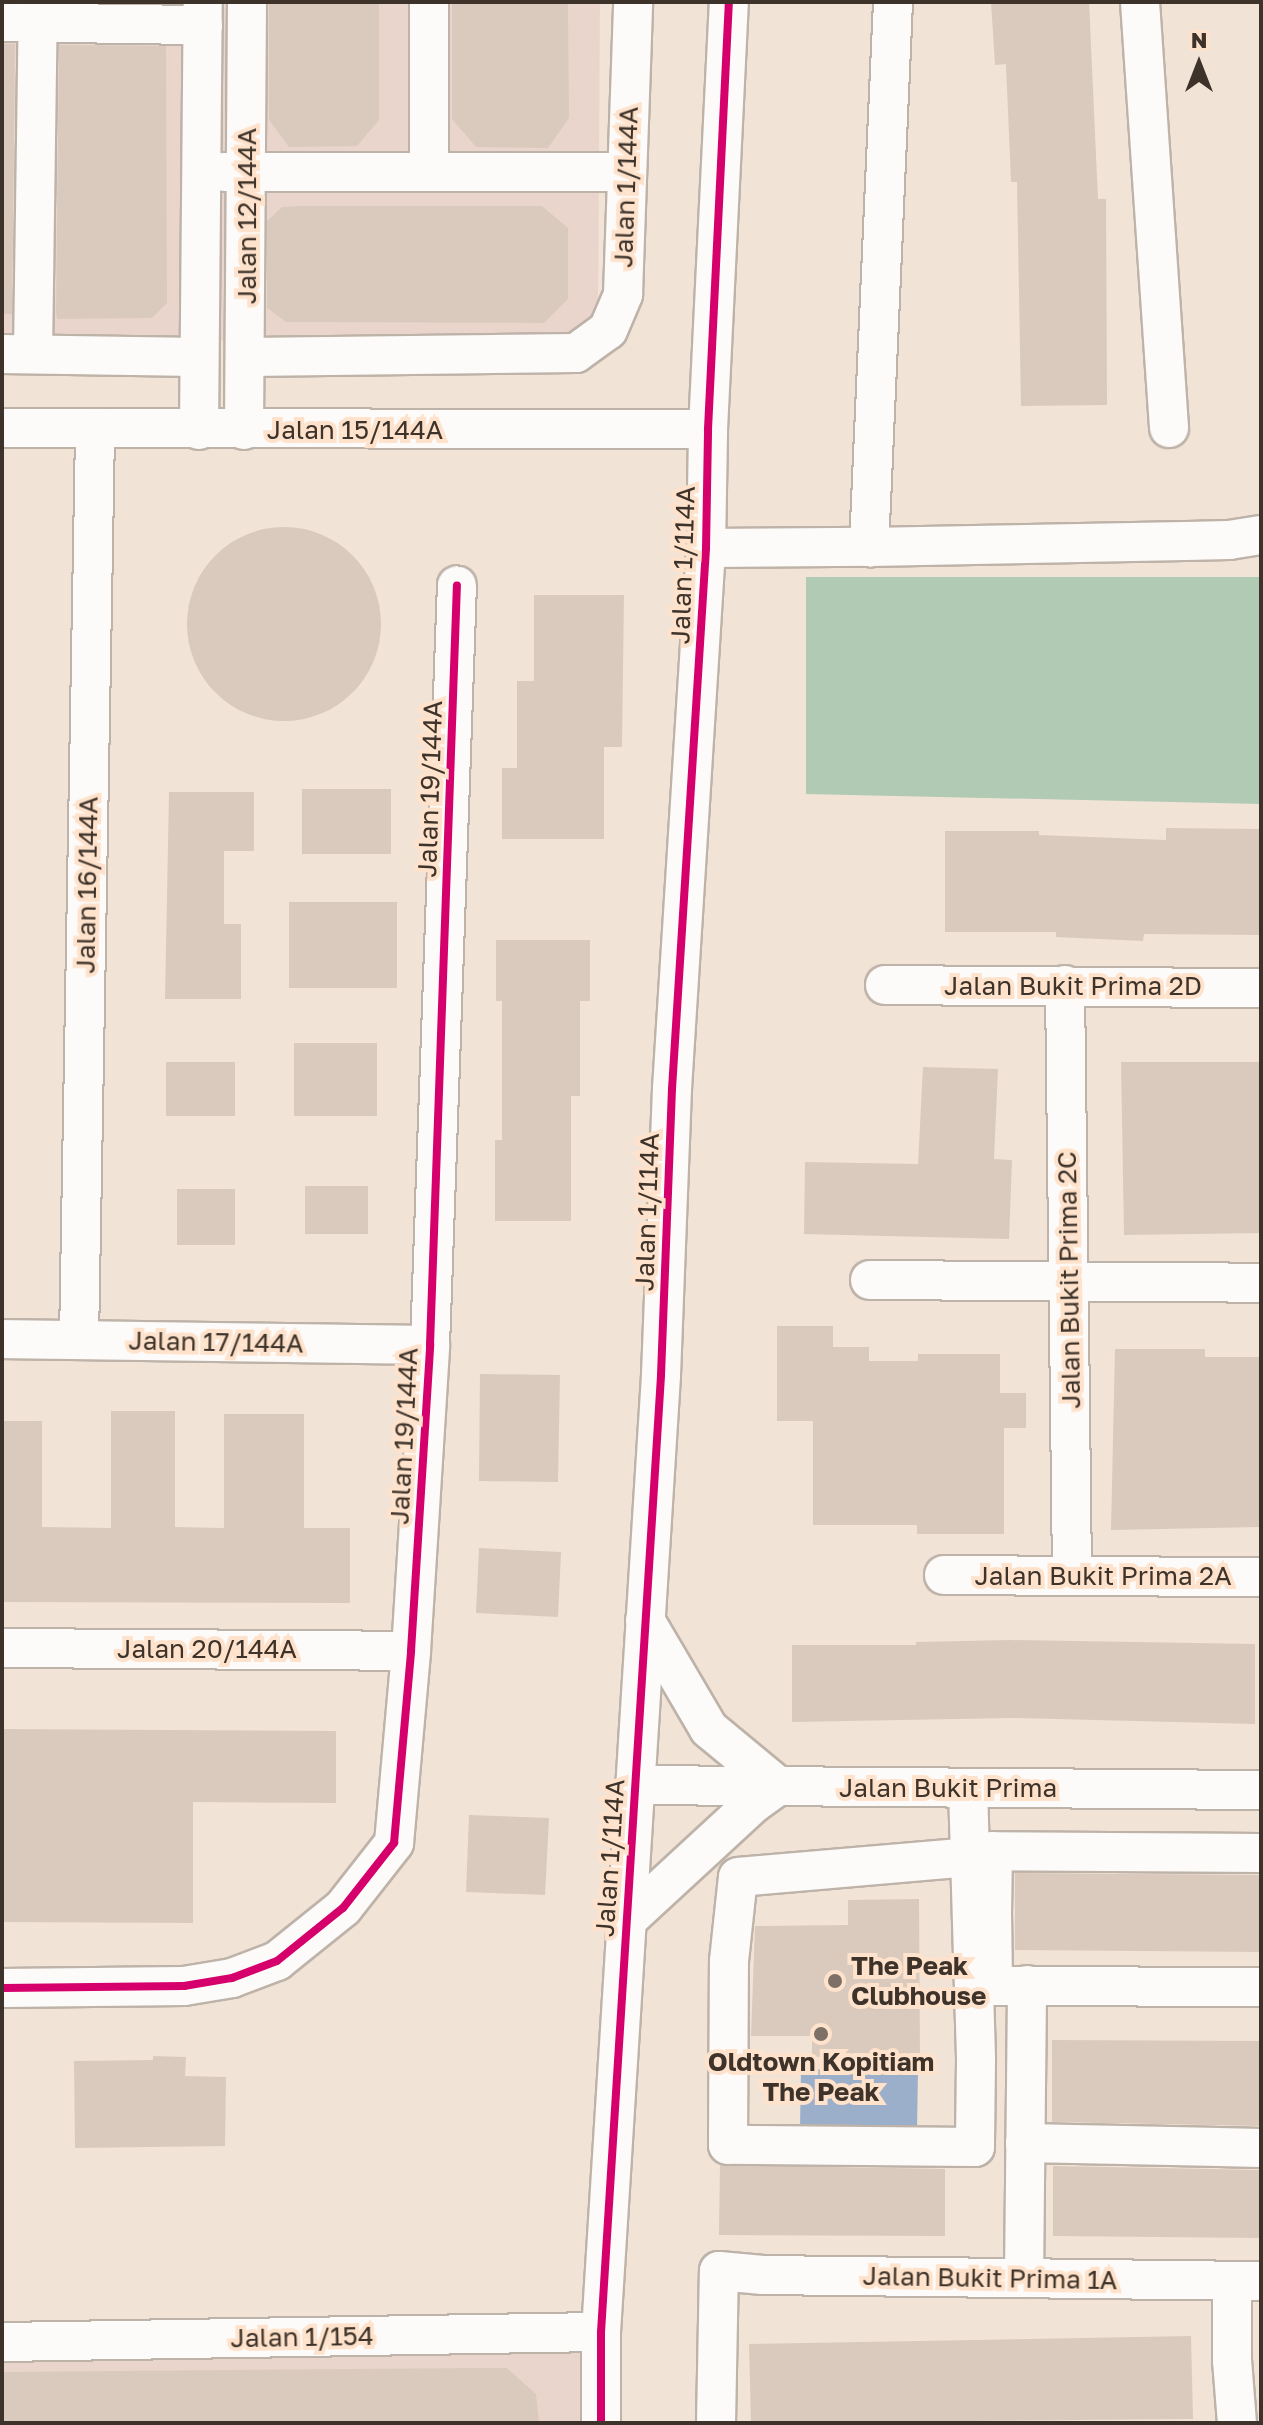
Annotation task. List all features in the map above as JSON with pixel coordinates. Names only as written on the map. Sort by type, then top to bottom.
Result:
[{"type":"street","name":"Jalan 12/144A","points":[[244,430],[247,357],[247,2]]},
{"type":"street","points":[[429,2],[429,172]]},
{"type":"street","name":"Jalan 1/144A","points":[[247,357],[576,353],[608,330],[623,294],[633,2]]},
{"type":"street","name":"Jalan 1/114A","points":[[601,2423],[601,2332],[661,1375],[672,1089],[706,548],[708,429],[729,2]]},
{"type":"street","points":[[869,547],[893,2]]},
{"type":"street","points":[[1140,2],[1169,428]]},
{"type":"street","name":"Jalan 12/144A","points":[[199,430],[203,14]]},
{"type":"street","points":[[198,357],[17,354],[26,16],[203,14]]},
{"type":"street","points":[[201,171],[627,172]]},
{"type":"street","name":"Jalan 15/144A","points":[[2,428],[708,429]]},
{"type":"street","name":"Jalan 16/144A","points":[[79,1340],[95,429]]},
{"type":"street","points":[[706,548],[1229,540],[1261,535]]},
{"type":"street","name":"Jalan 19/144A","points":[[2,1988],[184,1986],[232,1978],[277,1961],[343,1908],[394,1843],[411,1651],[430,1345],[457,585]]},
{"type":"street","name":"Jalan Bukit Prima 2D","points":[[885,985],[1261,988]]},
{"type":"street","name":"Jalan Bukit Prima 2C","points":[[1065,985],[1072,1574]]},
{"type":"street","points":[[870,1280],[1261,1283]]},
{"type":"street","name":"Jalan 17/144A","points":[[2,1339],[430,1345]]},
{"type":"street","name":"Jalan Bukit Prima 2A","points":[[944,1575],[1261,1577]]},
{"type":"street","points":[[626,1921],[753,1804],[778,1786],[709,1729],[645,1620]]},
{"type":"street","name":"Jalan 20/144A","points":[[2,1648],[411,1651]]},
{"type":"street","name":"Jalan Bukit Prima","points":[[635,1785],[1261,1790]]},
{"type":"street","points":[[968,1788],[976,2060],[975,2147],[728,2145],[729,1961],[738,1877],[969,1857]]},
{"type":"street","points":[[1261,1853],[993,1851],[993,1986],[1261,1987]]},
{"type":"street","points":[[1024,2278],[1027,1985]]},
{"type":"street","points":[[1025,2143],[1261,2148]]},
{"type":"street","name":"Jalan Bukit Prima 1A","points":[[716,2423],[719,2271],[1246,2281]]},
{"type":"street","points":[[1237,2423],[1232,2360],[1246,2281]]},
{"type":"street","name":"Jalan 1/154","points":[[2,2342],[601,2332]]},
{"type":"shaded area","points":[[2,2],[600,2],[598,319],[571,340],[2,341]]},
{"type":"shaded area","points":[[580,2345],[580,2423],[2,2423],[2,2353]]},
{"type":"green space","points":[[806,577],[1261,577],[1261,804],[806,794]]},
{"type":"water","points":[[801,2069],[918,2071],[917,2130],[800,2128]]},
{"type":"building","points":[[269,2],[379,2],[379,120],[357,146],[289,147],[269,120]]},
{"type":"building","points":[[452,2],[568,2],[569,118],[548,148],[476,147],[452,119]]},
{"type":"building","points":[[991,2],[1089,2],[1098,199],[1106,199],[1107,405],[1021,406],[1017,182],[1011,182],[1006,64],[995,65]]},
{"type":"building","points":[[2,44],[15,44],[12,314],[2,314]]},
{"type":"building","points":[[59,45],[166,46],[167,303],[152,318],[57,319]]},
{"type":"building","points":[[542,206],[568,228],[568,299],[544,323],[286,322],[267,308],[267,221],[282,207]]},
{"type":"building","points":[[284,527],[321,534],[353,555],[374,587],[381,624],[374,661],[353,693],[321,714],[284,721],[247,714],[215,693],[194,661],[187,624],[194,587],[215,555],[247,534]]},
{"type":"building","points":[[534,595],[624,595],[622,747],[604,747],[604,839],[502,839],[502,768],[517,768],[517,681],[534,681]]},
{"type":"building","points":[[302,789],[391,789],[391,854],[302,854]]},
{"type":"building","points":[[169,792],[254,792],[254,851],[224,851],[224,924],[241,924],[241,999],[165,999]]},
{"type":"building","points":[[1166,828],[1261,829],[1260,935],[1144,934],[1143,941],[1056,937],[1056,932],[945,932],[945,831],[1039,831],[1039,835],[1166,840]]},
{"type":"building","points":[[289,902],[397,902],[397,988],[289,988]]},
{"type":"building","points":[[496,940],[590,940],[590,1001],[580,1001],[580,1096],[571,1096],[571,1221],[495,1221],[495,1140],[502,1140],[502,1001],[496,1001]]},
{"type":"building","points":[[294,1043],[377,1043],[377,1116],[294,1116]]},
{"type":"building","points":[[166,1062],[235,1062],[235,1116],[166,1116]]},
{"type":"building","points":[[1121,1062],[1261,1062],[1261,1233],[1124,1235]]},
{"type":"building","points":[[923,1067],[998,1069],[994,1159],[1012,1160],[1009,1239],[804,1234],[805,1162],[918,1164]]},
{"type":"building","points":[[305,1186],[368,1186],[368,1234],[305,1234]]},
{"type":"building","points":[[177,1189],[235,1189],[235,1245],[177,1245]]},
{"type":"building","points":[[777,1326],[833,1326],[833,1347],[869,1347],[869,1361],[918,1361],[918,1354],[1000,1354],[1000,1393],[1026,1393],[1026,1428],[1004,1428],[1004,1534],[917,1534],[917,1525],[813,1525],[813,1421],[777,1421]]},
{"type":"building","points":[[1115,1349],[1205,1349],[1205,1357],[1261,1357],[1261,1527],[1111,1530]]},
{"type":"building","points":[[480,1374],[560,1375],[558,1482],[479,1481]]},
{"type":"building","points":[[111,1411],[175,1411],[175,1527],[224,1528],[224,1414],[304,1414],[304,1528],[350,1528],[350,1603],[2,1602],[2,1421],[42,1421],[42,1527],[111,1528]]},
{"type":"building","points":[[479,1548],[561,1552],[558,1617],[476,1613]]},
{"type":"building","points":[[1010,1640],[1255,1644],[1255,1724],[1012,1718],[792,1722],[792,1645],[916,1645],[916,1642]]},
{"type":"building","points":[[2,1729],[336,1731],[336,1803],[193,1802],[193,1923],[2,1922]]},
{"type":"building","points":[[469,1815],[549,1818],[545,1895],[466,1892]]},
{"type":"building","points":[[1015,1873],[1261,1875],[1261,1952],[1015,1950]]},
{"type":"building","name":"The Peak Clubhouse","points":[[919,1899],[920,2056],[812,2057],[812,2036],[751,2036],[755,1926],[848,1925],[848,1900]]},
{"type":"building","points":[[1052,2040],[1261,2041],[1261,2126],[1052,2122]]},
{"type":"building","points":[[153,2056],[186,2057],[185,2076],[226,2077],[225,2146],[75,2148],[74,2061],[153,2060]]},
{"type":"building","points":[[720,2165],[945,2169],[945,2236],[719,2235]]},
{"type":"building","points":[[1053,2166],[1261,2170],[1261,2238],[1053,2236]]},
{"type":"building","points":[[1191,2336],[1193,2419],[751,2423],[749,2344]]},
{"type":"building","points":[[507,2368],[536,2394],[539,2423],[2,2423],[2,2372]]},
{"type":"cycle path","points":[[601,2423],[601,2332],[661,1375],[672,1089],[706,548],[708,429],[729,2]]},
{"type":"cycle path","points":[[2,1988],[184,1986],[232,1978],[277,1961],[343,1908],[394,1843],[411,1651],[430,1345],[457,585]]},
{"type":"place","name":"The Peak Clubhouse","points":[[835,1981]]},
{"type":"place","name":"Oldtown Kopitiam The Peak","points":[[821,2034]]}]
